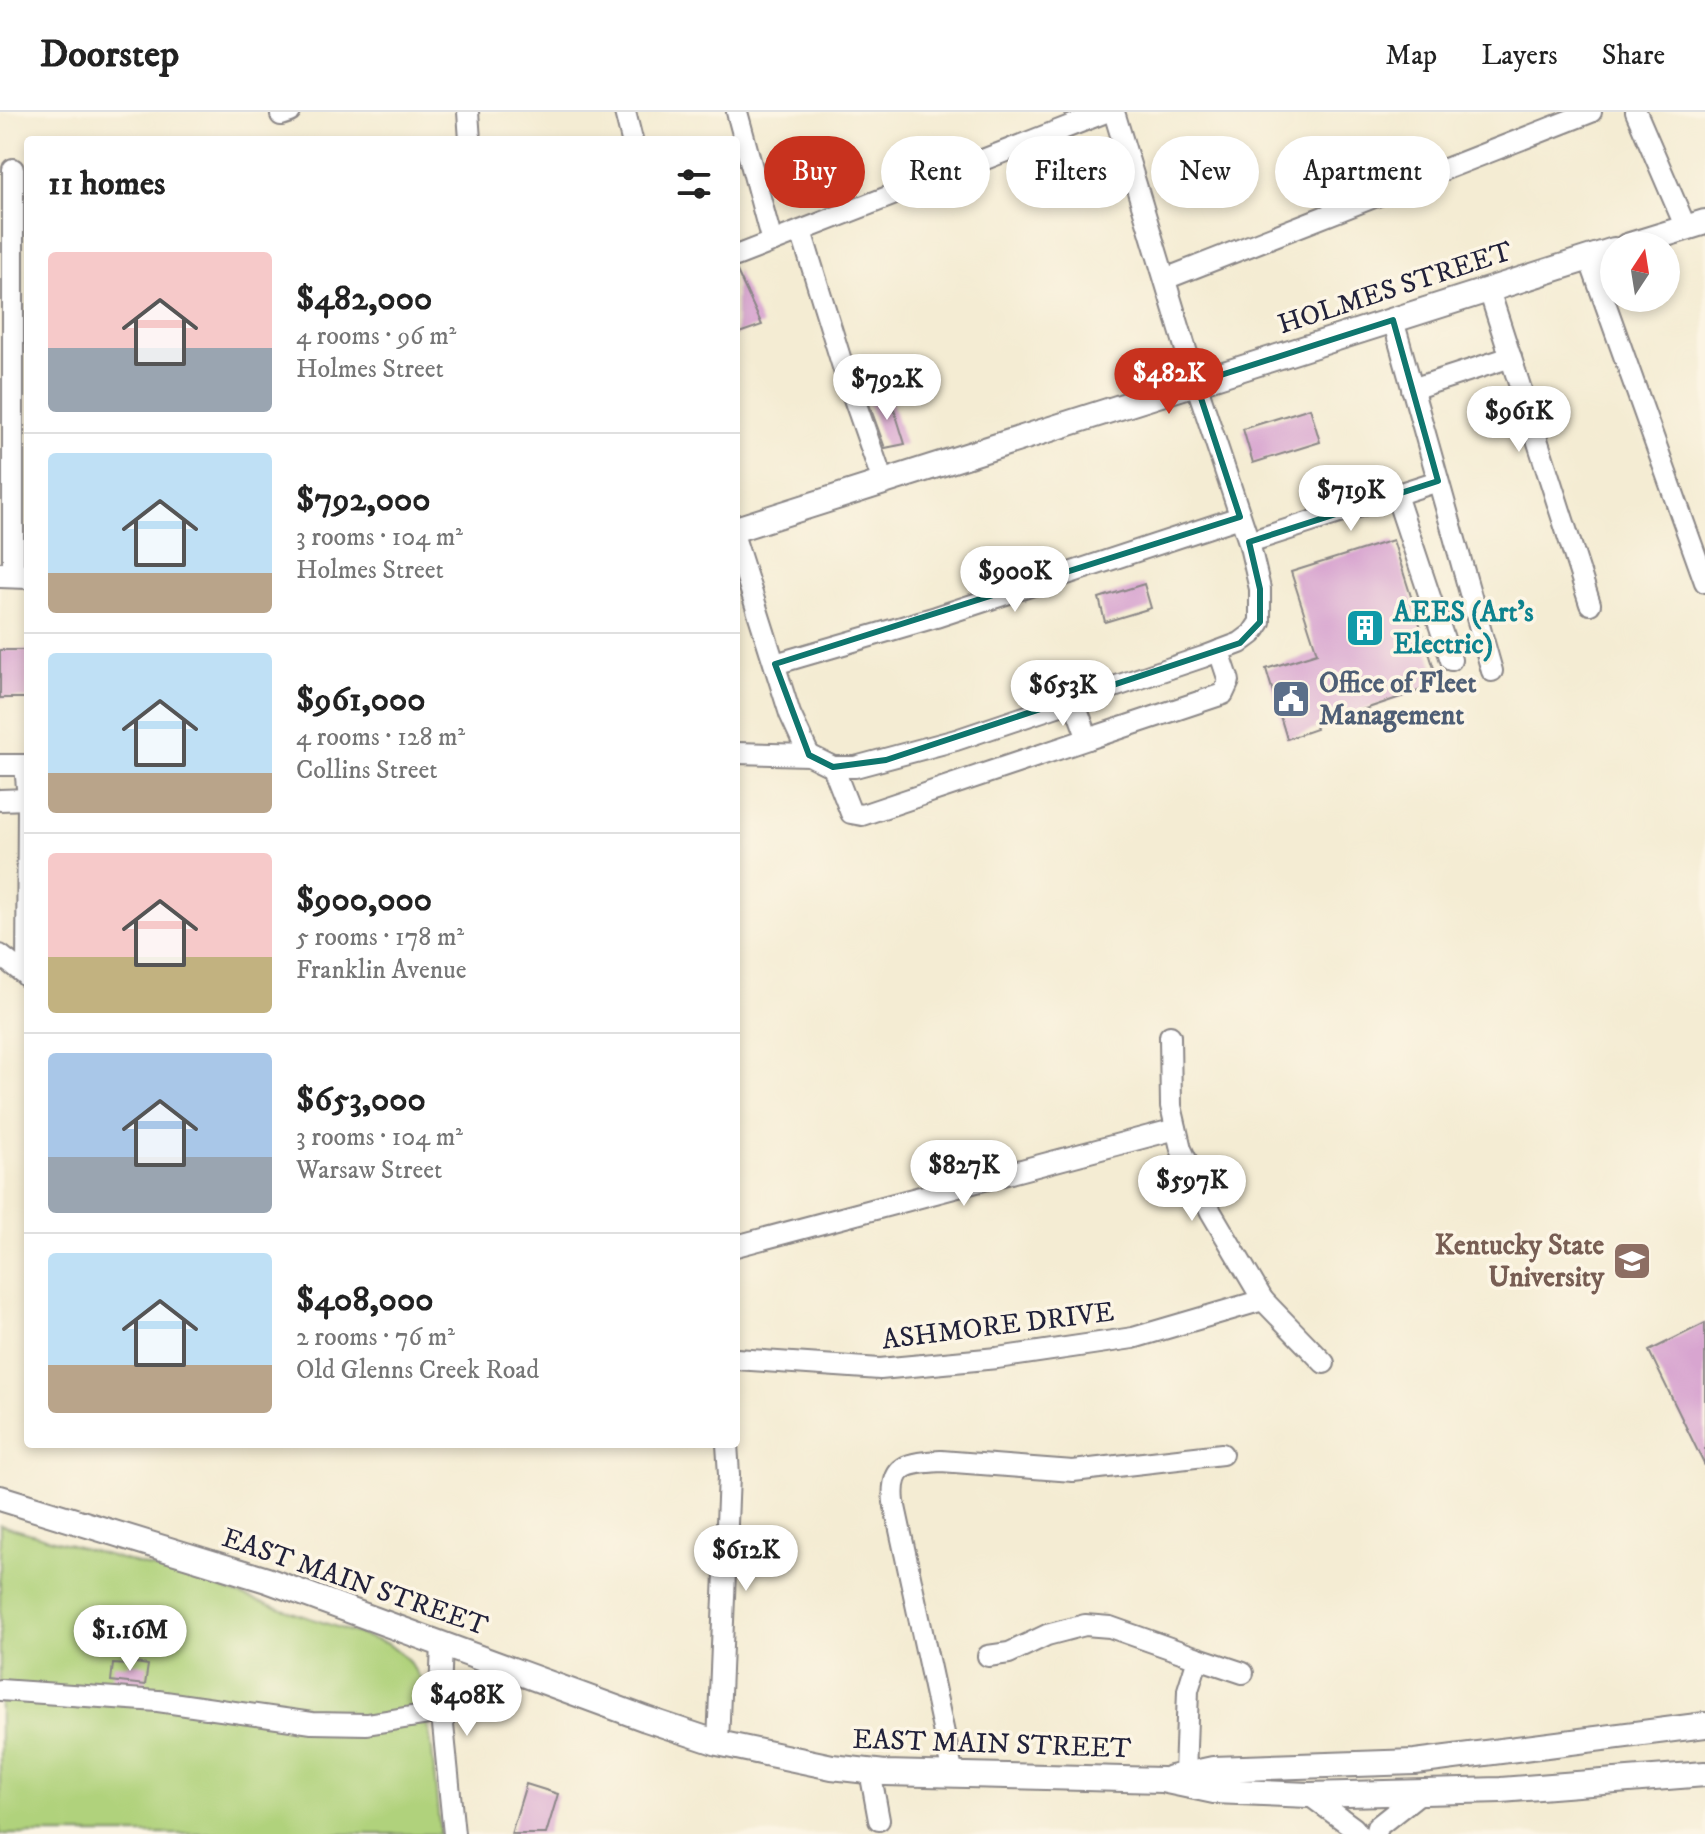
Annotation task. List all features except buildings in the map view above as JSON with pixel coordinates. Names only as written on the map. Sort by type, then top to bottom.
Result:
[{"type":"main road","points":[[1672,232],[1695,225]]},
{"type":"main road","name":"HOLMES STREET","points":[[740,528],[1600,254]]},
{"type":"main road","name":"EAST MAIN STREET","points":[[0,1498],[267,1580],[718,1743],[832,1767],[953,1775],[1173,1777],[1213,1769],[1415,1762],[1705,1725]]},
{"type":"main road","name":"EAST MAIN STREET","points":[[1173,1777],[1214,1791],[1309,1795],[1501,1790],[1705,1774]]},
{"type":"street","points":[[468,112],[470,136]]},
{"type":"street","points":[[625,112],[631,136]]},
{"type":"street","points":[[737,112],[772,242]]},
{"type":"street","points":[[740,254],[1106,112]]},
{"type":"street","points":[[740,753],[809,755],[833,767],[855,767],[900,756],[1219,651],[1240,643],[1252,634],[1260,622],[1260,589],[1249,542],[1196,383],[1114,112]]},
{"type":"street","points":[[1165,279],[1591,112]]},
{"type":"street","points":[[1636,112],[1695,225]]},
{"type":"street","points":[[13,169],[14,576]]},
{"type":"street","points":[[801,231],[883,482]]},
{"type":"street","points":[[1589,258],[1705,582]]},
{"type":"street","points":[[1489,290],[1590,604]]},
{"type":"street","points":[[1393,320],[1492,671]]},
{"type":"street","points":[[1412,389],[1511,357]]},
{"type":"street","points":[[1249,542],[1438,481]]},
{"type":"street","points":[[1396,495],[1451,660]]},
{"type":"street","points":[[775,664],[936,617],[1240,517]]},
{"type":"street","points":[[740,555],[790,714],[809,755]]},
{"type":"street","points":[[833,767],[851,813],[862,815],[1223,694],[1229,681],[1219,651]]},
{"type":"street","points":[[1074,701],[1088,739]]},
{"type":"street","points":[[0,765],[24,765]]},
{"type":"street","points":[[0,800],[24,799]]},
{"type":"street","points":[[0,955],[24,974]]},
{"type":"street","points":[[1170,1036],[1171,1106],[1181,1149],[1211,1212],[1263,1300],[1324,1363]]},
{"type":"street","points":[[740,1245],[1176,1129]]},
{"type":"street","name":"ASHMORE DRIVE","points":[[740,1359],[847,1369],[907,1368],[967,1362],[1133,1338],[1263,1300]]},
{"type":"street","points":[[718,1743],[729,1475],[727,1448]]},
{"type":"street","points":[[953,1775],[894,1502],[892,1486],[896,1474],[909,1465],[923,1462],[1073,1471],[1222,1454]]},
{"type":"street","points":[[988,1656],[1009,1653],[1032,1645],[1047,1635],[1085,1625],[1110,1627],[1243,1673]]},
{"type":"street","points":[[442,1643],[440,1695],[454,1834]]},
{"type":"street","points":[[1173,1777],[1188,1690],[1198,1658]]},
{"type":"street","points":[[0,1690],[158,1701],[312,1723],[367,1724],[442,1712]]},
{"type":"street","points":[[870,1771],[879,1820]]},
{"type":"street","points":[[1375,1834],[1377,1827],[1420,1793]]},
{"type":"street","points":[[1309,1795],[1358,1834]]},
{"type":"highlighted area","points":[[1393,320],[1438,481],[1249,542],[1260,589],[1260,622],[1240,643],[886,760],[833,767],[809,755],[775,664],[1240,517],[1196,383]]},
{"type":"green space","points":[[0,1525],[192,1579],[388,1644],[407,1659],[420,1678],[432,1750],[440,1834],[0,1834]]},
{"type":"place","name":"AEES (Art's Electric)","points":[[1365,628]]},
{"type":"place","name":"Office of Fleet Management","points":[[1291,699]]},
{"type":"place","name":"Kentucky State University","points":[[1632,1261]]}]
